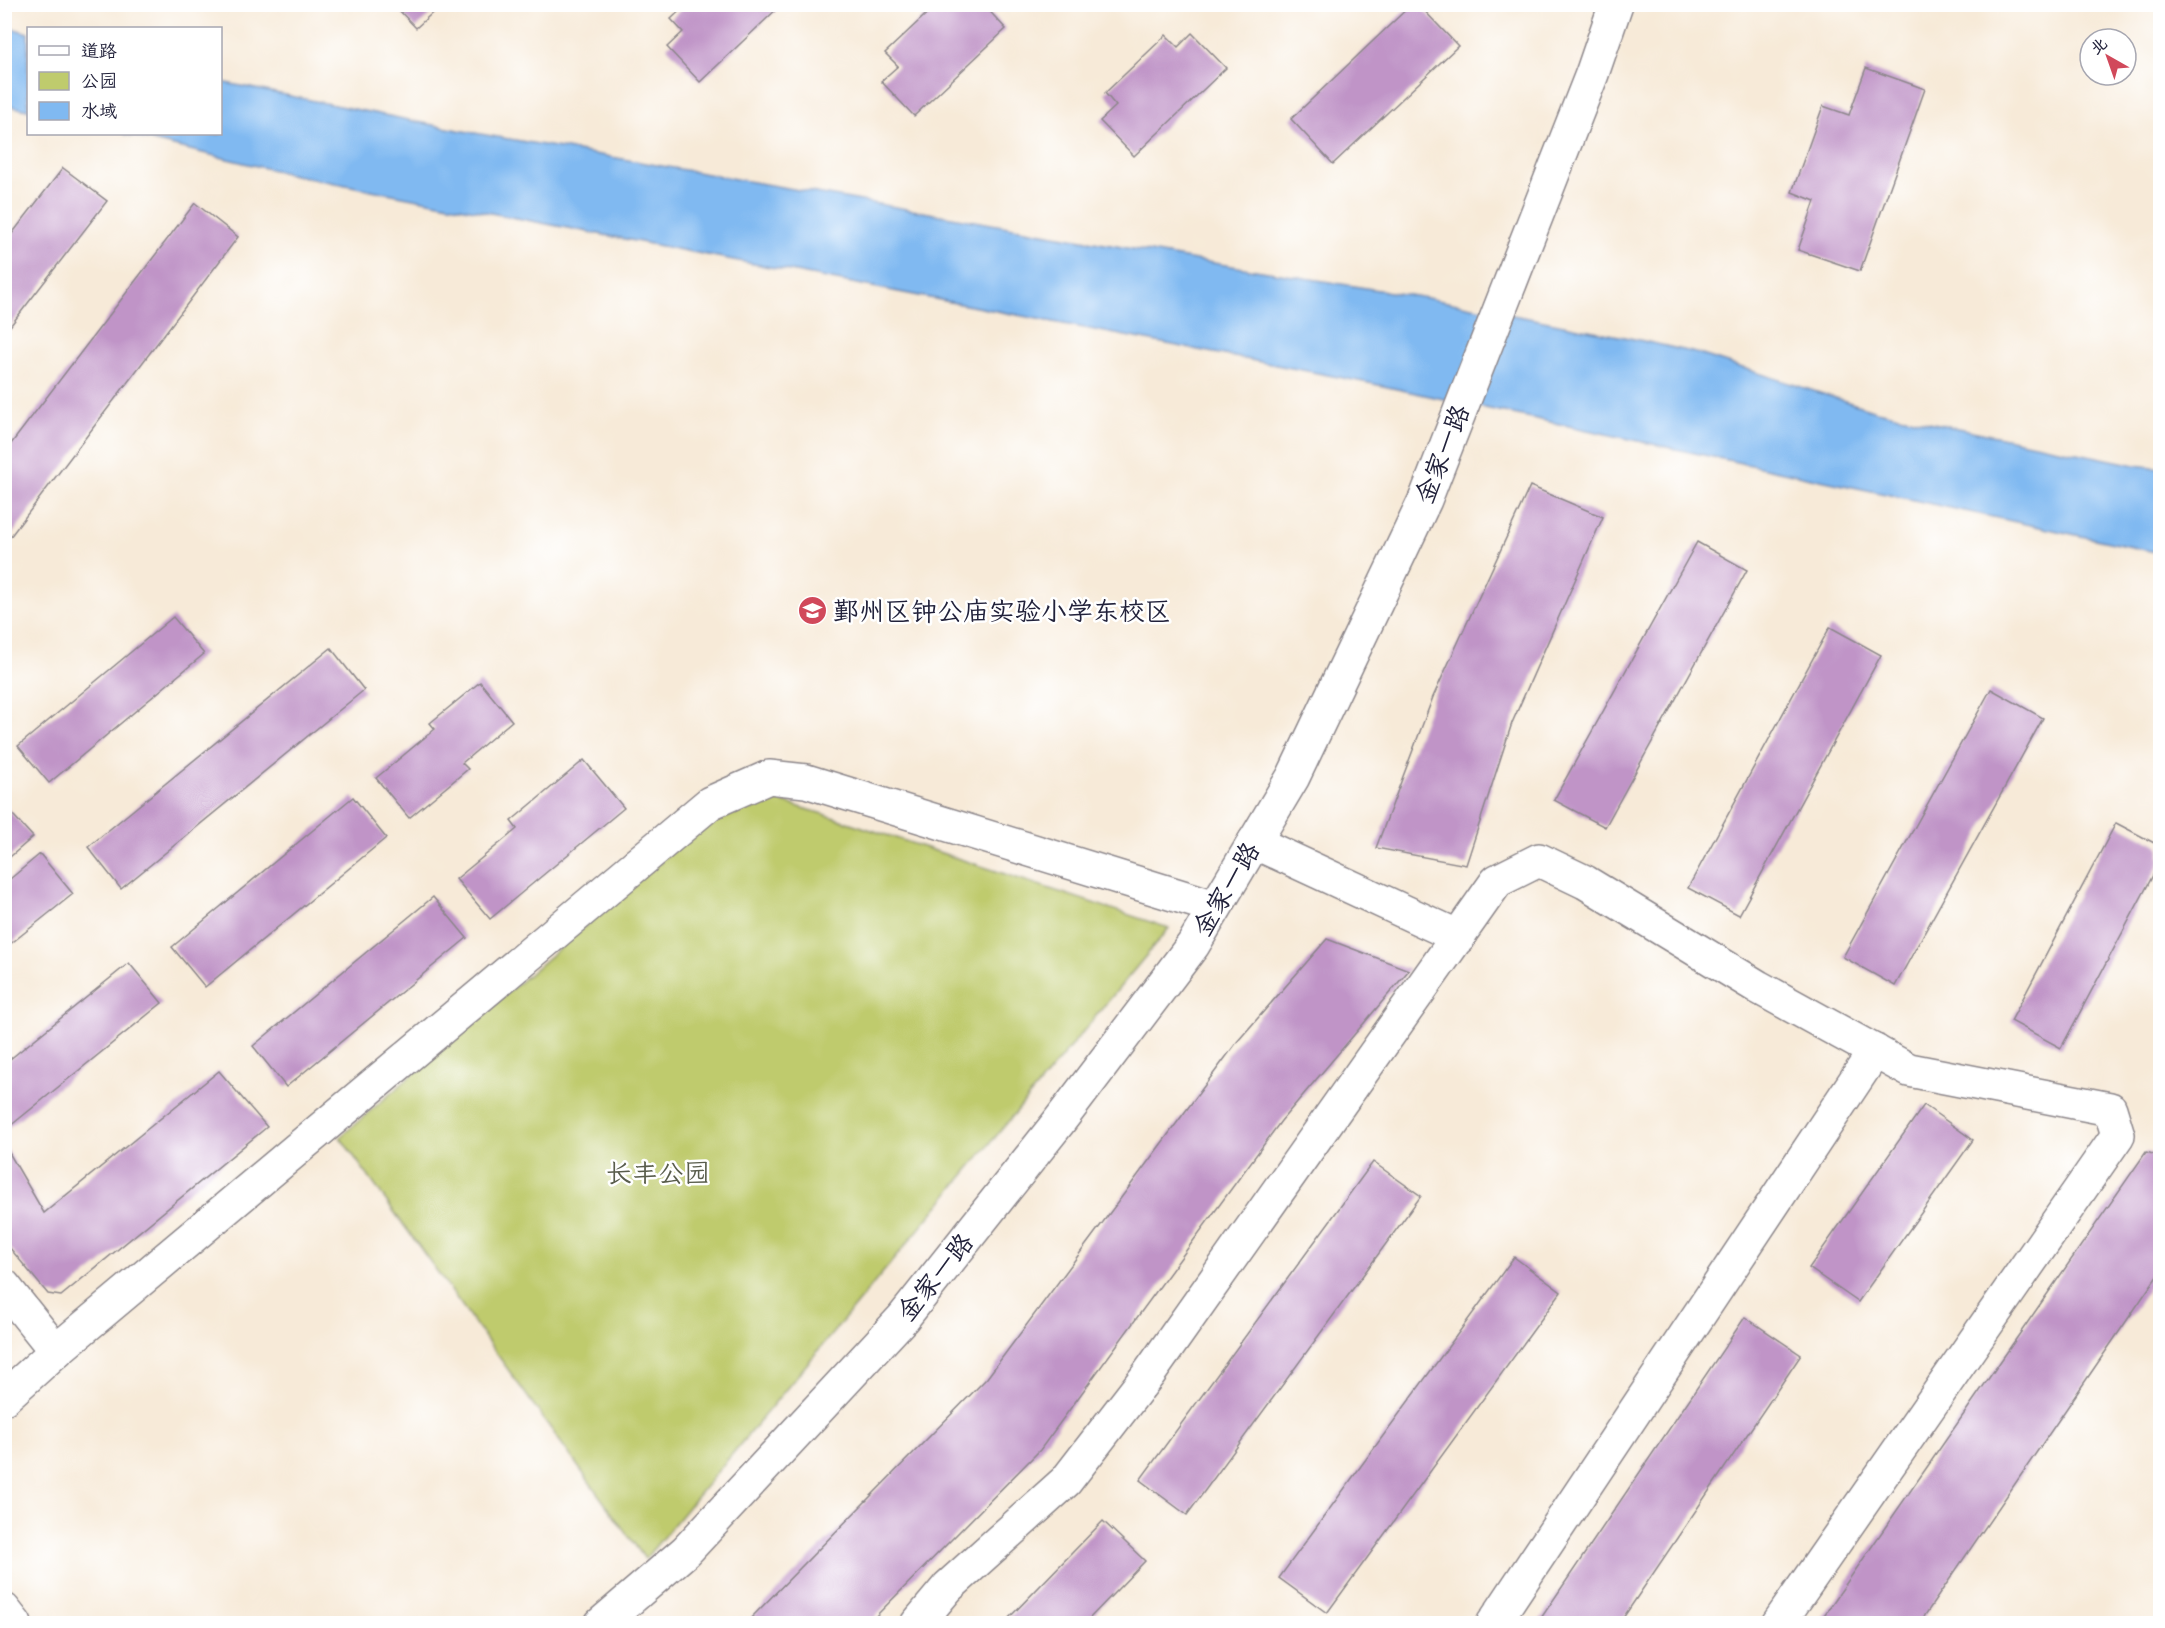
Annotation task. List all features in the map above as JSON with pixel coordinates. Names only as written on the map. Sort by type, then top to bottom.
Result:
[{"type":"street","name":"金家一路","points":[[601,1623],[686,1551],[903,1318],[1058,1123],[1193,945],[1293,777],[1425,500],[1592,74],[1616,4]]},
{"type":"street","points":[[4,1398],[56,1351],[710,803],[769,777],[807,781],[1215,907]]},
{"type":"street","points":[[1254,842],[1459,937]]},
{"type":"street","points":[[917,1623],[948,1587],[1066,1481],[1148,1375],[1497,881],[1539,860],[1585,882],[1758,987],[1910,1070],[2110,1109],[2118,1135],[1778,1623]]},
{"type":"street","points":[[1492,1623],[1875,1051]]},
{"type":"street","points":[[4,1286],[56,1351]]},
{"type":"street","points":[[4,1610],[15,1623]]},
{"type":"green space","name":"长丰公园","points":[[743,790],[823,814],[1169,928],[645,1559],[340,1137]]},
{"type":"water","points":[[5,26],[27,33],[27,110],[5,105]]},
{"type":"water","points":[[222,82],[458,130],[1201,261],[1427,298],[1639,340],[1696,353],[1876,411],[2135,465],[2160,468],[2160,553],[1369,383],[294,175],[128,135],[222,135]]},
{"type":"building","points":[[687,4],[782,4],[700,82],[667,47],[683,32],[671,19]]},
{"type":"building","points":[[937,4],[956,4],[959,7],[962,4],[983,4],[1006,29],[914,116],[881,81],[898,66],[885,53]]},
{"type":"building","points":[[1412,4],[1418,4],[1458,46],[1333,164],[1291,119]]},
{"type":"building","points":[[394,5],[441,5],[416,28]]},
{"type":"building","points":[[1192,33],[1226,68],[1134,156],[1100,121],[1116,106],[1105,93],[1166,35],[1178,47]]},
{"type":"building","points":[[1866,68],[1925,89],[1860,271],[1798,250],[1815,201],[1792,192],[1823,106],[1849,115]]},
{"type":"building","points":[[63,168],[107,201],[4,334],[4,244]]},
{"type":"building","points":[[195,203],[238,237],[10,537],[4,533],[4,453]]},
{"type":"building","points":[[1530,486],[1603,517],[1512,723],[1466,865],[1376,848],[1433,697]]},
{"type":"building","points":[[1697,542],[1747,570],[1605,827],[1554,800]]},
{"type":"building","points":[[173,617],[204,654],[49,783],[18,746]]},
{"type":"building","points":[[1830,627],[1881,655],[1739,915],[1688,888]]},
{"type":"building","points":[[331,648],[364,690],[121,889],[88,847]]},
{"type":"building","points":[[480,682],[512,721],[462,763],[468,769],[409,818],[376,778],[435,729],[430,723]]},
{"type":"building","points":[[1991,689],[2043,718],[1895,986],[1843,957]]},
{"type":"building","points":[[584,760],[624,808],[490,919],[456,879],[517,829],[511,821]]},
{"type":"building","points":[[353,797],[386,838],[205,987],[172,947]]},
{"type":"building","points":[[4,805],[33,837],[4,862]]},
{"type":"building","points":[[2116,823],[2160,846],[2160,862],[2061,1048],[2011,1021]]},
{"type":"building","points":[[40,854],[73,894],[4,949],[4,884]]},
{"type":"building","points":[[433,897],[467,938],[286,1087],[253,1046]]},
{"type":"building","points":[[1327,939],[1409,970],[1281,1121],[1040,1450],[868,1624],[745,1624],[987,1378],[1237,1042]]},
{"type":"building","points":[[129,963],[162,1003],[4,1131],[4,1064]]},
{"type":"building","points":[[219,1071],[267,1127],[61,1296],[48,1294],[4,1241],[4,1144],[44,1213]]},
{"type":"building","points":[[1924,1105],[1973,1140],[1858,1302],[1809,1268]]},
{"type":"building","points":[[2146,1152],[2160,1156],[2160,1272],[1919,1624],[1818,1624]]},
{"type":"building","points":[[1373,1162],[1421,1196],[1187,1515],[1140,1480]]},
{"type":"building","points":[[1514,1257],[1561,1292],[1327,1613],[1279,1578]]},
{"type":"building","points":[[1745,1317],[1801,1355],[1619,1624],[1537,1624]]},
{"type":"building","points":[[1103,1521],[1145,1561],[1084,1624],[1003,1624]]},
{"type":"place","name":"鄞州区钟公庙实验小学东校区","points":[[812,611]]}]
